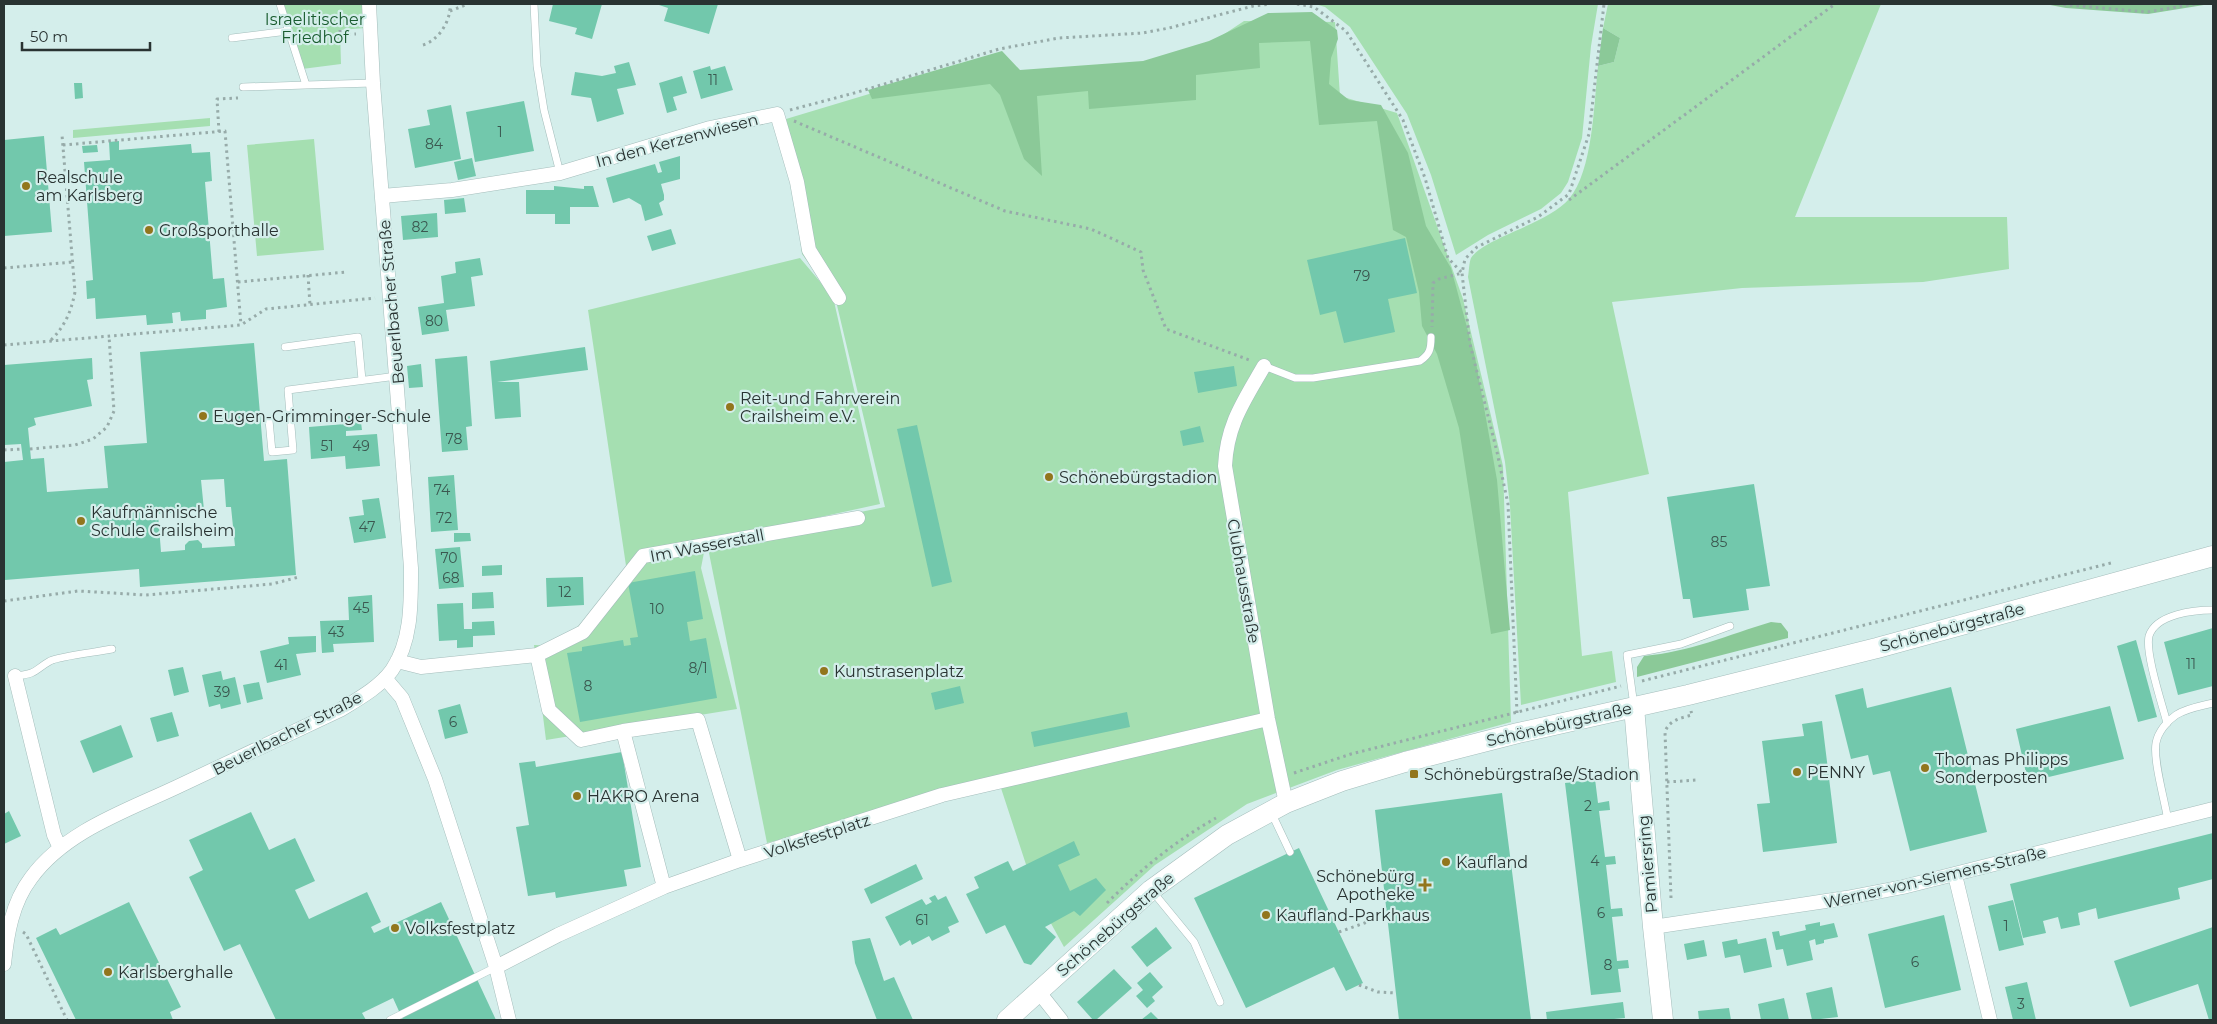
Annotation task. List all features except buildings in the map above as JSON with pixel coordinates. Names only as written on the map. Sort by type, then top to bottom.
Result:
[{"type":"main road","name":"Schönebürgstraße","points":[[1007,1020],[1151,890],[1227,835],[1278,807],[1342,782],[1405,762],[1518,733],[1688,695],[1876,648],[2213,556]]},
{"type":"main road","name":"Pamiersring","points":[[1634,707],[1662,926],[1663,1020]]},
{"type":"street","name":"Beuerlbacher Straße","points":[[4,964],[7,919],[31,878],[60,848],[105,821],[340,710],[364,696],[385,678],[396,662],[408,625],[412,568],[368,4]]},
{"type":"street","name":"In den Kerzenwiesen","points":[[382,196],[452,190],[560,173],[710,128],[777,114],[797,182],[809,250],[839,298]]},
{"type":"street","name":"Clubhausstraße","points":[[1264,366],[1232,422],[1226,446],[1225,466],[1279,777],[1278,807]]},
{"type":"street","name":"Im Wasserstall","points":[[396,662],[421,667],[537,656],[583,632],[643,556],[858,518]]},
{"type":"street","points":[[537,656],[549,710],[581,740],[623,731],[698,720],[740,860]]},
{"type":"street","points":[[16,676],[54,835],[60,848]]},
{"type":"street","points":[[385,678],[402,698],[435,779],[496,967],[509,1020]]},
{"type":"street","name":"Volksfestplatz","points":[[496,967],[558,935],[664,887],[740,860],[942,795],[1268,719]]},
{"type":"street","points":[[623,731],[664,887]]},
{"type":"street","name":"Werner-von-Siemens-Straße","points":[[1662,926],[1846,898],[1956,875],[2213,809]]},
{"type":"street","points":[[1956,875],[1990,1020]]},
{"type":"street","points":[[1038,991],[1061,1020]]},
{"type":"lane","points":[[280,4],[306,85]]},
{"type":"lane","points":[[534,4],[537,66],[544,110],[560,173]]},
{"type":"lane","points":[[232,38],[288,30]]},
{"type":"lane","points":[[243,88],[373,83]]},
{"type":"lane","points":[[1264,366],[1295,378],[1313,378],[1420,360],[1428,356],[1431,347],[1431,337]]},
{"type":"lane","points":[[285,347],[358,338],[362,380]]},
{"type":"lane","points":[[269,420],[272,452],[293,450],[288,390],[397,376]]},
{"type":"lane","points":[[2167,723],[2148,650],[2150,636],[2156,625],[2166,618],[2200,610],[2213,610]]},
{"type":"lane","points":[[1634,707],[1627,655],[1681,644],[1730,626]]},
{"type":"lane","points":[[16,676],[29,675],[40,670],[51,661],[112,649]]},
{"type":"lane","points":[[2168,821],[2156,743],[2159,733],[2177,714],[2188,709],[2213,703]]},
{"type":"lane","points":[[1278,807],[1290,852]]},
{"type":"lane","points":[[1151,890],[1194,942],[1220,1002]]},
{"type":"lane","name":"Volksfestplatz","points":[[390,1020],[496,967]]},
{"type":"path","points":[[423,45],[432,42],[444,27],[450,11],[450,4]]},
{"type":"path","points":[[450,11],[468,4]]},
{"type":"path","points":[[777,114],[858,92],[999,49],[1059,38],[1143,33],[1253,6],[1270,4]]},
{"type":"path","points":[[1297,4],[1314,7],[1346,30],[1403,120],[1425,178],[1448,258],[1462,274]]},
{"type":"path","points":[[1518,733],[1508,504],[1470,344],[1462,274],[1465,259],[1477,247],[1538,217],[1569,194],[1589,134],[1604,4]]},
{"type":"path","points":[[1569,200],[1835,4]]},
{"type":"path","points":[[2057,4],[2147,12],[2195,4]]},
{"type":"path","points":[[340,30],[340,35],[369,32]]},
{"type":"path","points":[[217,99],[219,132]]},
{"type":"path","points":[[777,114],[1005,211],[1091,229],[1141,252],[1143,270],[1166,329],[1264,366]]},
{"type":"path","points":[[63,146],[225,131],[241,325]]},
{"type":"path","points":[[51,341],[63,328],[72,310],[75,292],[62,135]]},
{"type":"path","points":[[4,268],[72,262]]},
{"type":"path","points":[[238,282],[347,272]]},
{"type":"path","points":[[1432,322],[1433,283],[1439,279],[1462,274]]},
{"type":"path","points":[[308,276],[310,305]]},
{"type":"path","points":[[4,345],[241,325],[266,309],[390,297]]},
{"type":"path","points":[[30,449],[75,445],[93,439],[108,427],[114,411],[109,336]]},
{"type":"path","points":[[4,450],[22,449]]},
{"type":"path","points":[[1279,777],[1351,754],[1516,711],[1683,672],[2112,563]]},
{"type":"path","points":[[4,600],[78,591],[146,595],[272,584],[299,577]]},
{"type":"path","points":[[1662,926],[1667,782],[1666,728],[1674,721],[1692,715],[1683,672]]},
{"type":"path","points":[[1667,782],[1697,780]]},
{"type":"path","points":[[1339,932],[1387,915]]},
{"type":"path","points":[[7,919],[26,934],[67,1020]]},
{"type":"path","points":[[1359,985],[1378,992],[1396,993]]},
{"type":"green space","name":"Israelitischer Friedhof","points":[[281,4],[363,4],[365,28],[340,30],[341,64],[302,69]]},
{"type":"green space","points":[[1315,4],[1598,4],[1591,46],[1582,138],[1568,182],[1561,193],[1541,209],[1488,235],[1456,255],[1431,175],[1407,114],[1350,27],[1325,7]]},
{"type":"green space","points":[[1608,4],[1881,4],[1795,217],[2007,217],[2009,269],[1923,282],[1742,288],[1612,302],[1649,474],[1568,492],[1582,656],[1612,651],[1616,682],[1521,705],[1510,506],[1505,462],[1468,277],[1469,267],[1471,258],[1478,251],[1488,244],[1547,216],[1569,199],[1577,187],[1588,154],[1598,66],[1614,62],[1620,38],[1603,28]]},
{"type":"green space","points":[[2045,4],[2210,4],[2148,14],[2066,8]]},
{"type":"green space","points":[[1312,12],[1337,30],[1338,39],[1331,58],[1329,84],[1349,100],[1381,105],[1408,153],[1426,226],[1451,268],[1475,357],[1497,480],[1510,630],[1491,634],[1459,428],[1437,354],[1422,326],[1419,292],[1406,237],[1393,230],[1377,121],[1319,125],[1310,41],[1259,43],[1260,68],[1196,75],[1196,100],[1089,109],[1088,91],[1037,96],[1042,176],[1024,159],[1000,95],[990,84],[872,99],[868,90],[1002,51],[1020,70],[1143,61],[1209,41],[1268,13]]},
{"type":"green space","name":"Schönebürgstadion","points":[[1244,21],[1335,22],[1340,96],[1397,113],[1463,299],[1503,466],[1511,722],[1337,770],[1247,804],[1155,865],[1064,947],[1037,898],[999,782],[767,843],[707,543],[885,507],[836,301],[802,254],[786,119],[899,85],[1009,77],[1170,70]]},
{"type":"green space","points":[[1603,28],[1620,38],[1614,62],[1598,66]]},
{"type":"green space","points":[[210,118],[210,126],[73,138],[73,130]]},
{"type":"green space","points":[[314,139],[324,250],[257,256],[247,145]]},
{"type":"green space","name":"Reit-und Fahrverein Crailsheim e.V.","points":[[800,258],[833,297],[880,504],[706,542],[701,568],[737,709],[546,740],[534,645],[557,646],[628,579],[588,310]]},
{"type":"green space","points":[[1771,622],[1781,623],[1788,632],[1788,638],[1637,677],[1637,667],[1644,656],[1693,647]]},
{"type":"place","name":"Realschule am Karlsberg","points":[[26,186]]},
{"type":"place","name":"Großsporthalle","points":[[149,230]]},
{"type":"place","name":"Reit-und Fahrverein Crailsheim e.V.","points":[[730,407]]},
{"type":"place","name":"Eugen-Grimminger-Schule","points":[[203,416]]},
{"type":"place","name":"Schönebürgstadion","points":[[1049,477]]},
{"type":"place","name":"Kaufmännische Schule Crailsheim","points":[[81,521]]},
{"type":"place","name":"Kunstrasenplatz","points":[[824,671]]},
{"type":"place","name":"Thomas Philipps Sonderposten","points":[[1925,768]]},
{"type":"place","name":"PENNY","points":[[1797,772]]},
{"type":"place","name":"Schönebürgstraße/Stadion","points":[[1414,774]]},
{"type":"place","name":"HAKRO Arena","points":[[577,796]]},
{"type":"place","name":"Kaufland","points":[[1446,862]]},
{"type":"place","name":"Schönebürg Apotheke","points":[[1425,885]]},
{"type":"place","name":"Kaufland-Parkhaus","points":[[1266,915]]},
{"type":"place","name":"Volksfestplatz","points":[[395,928]]},
{"type":"place","name":"Karlsberghalle","points":[[108,972]]}]
